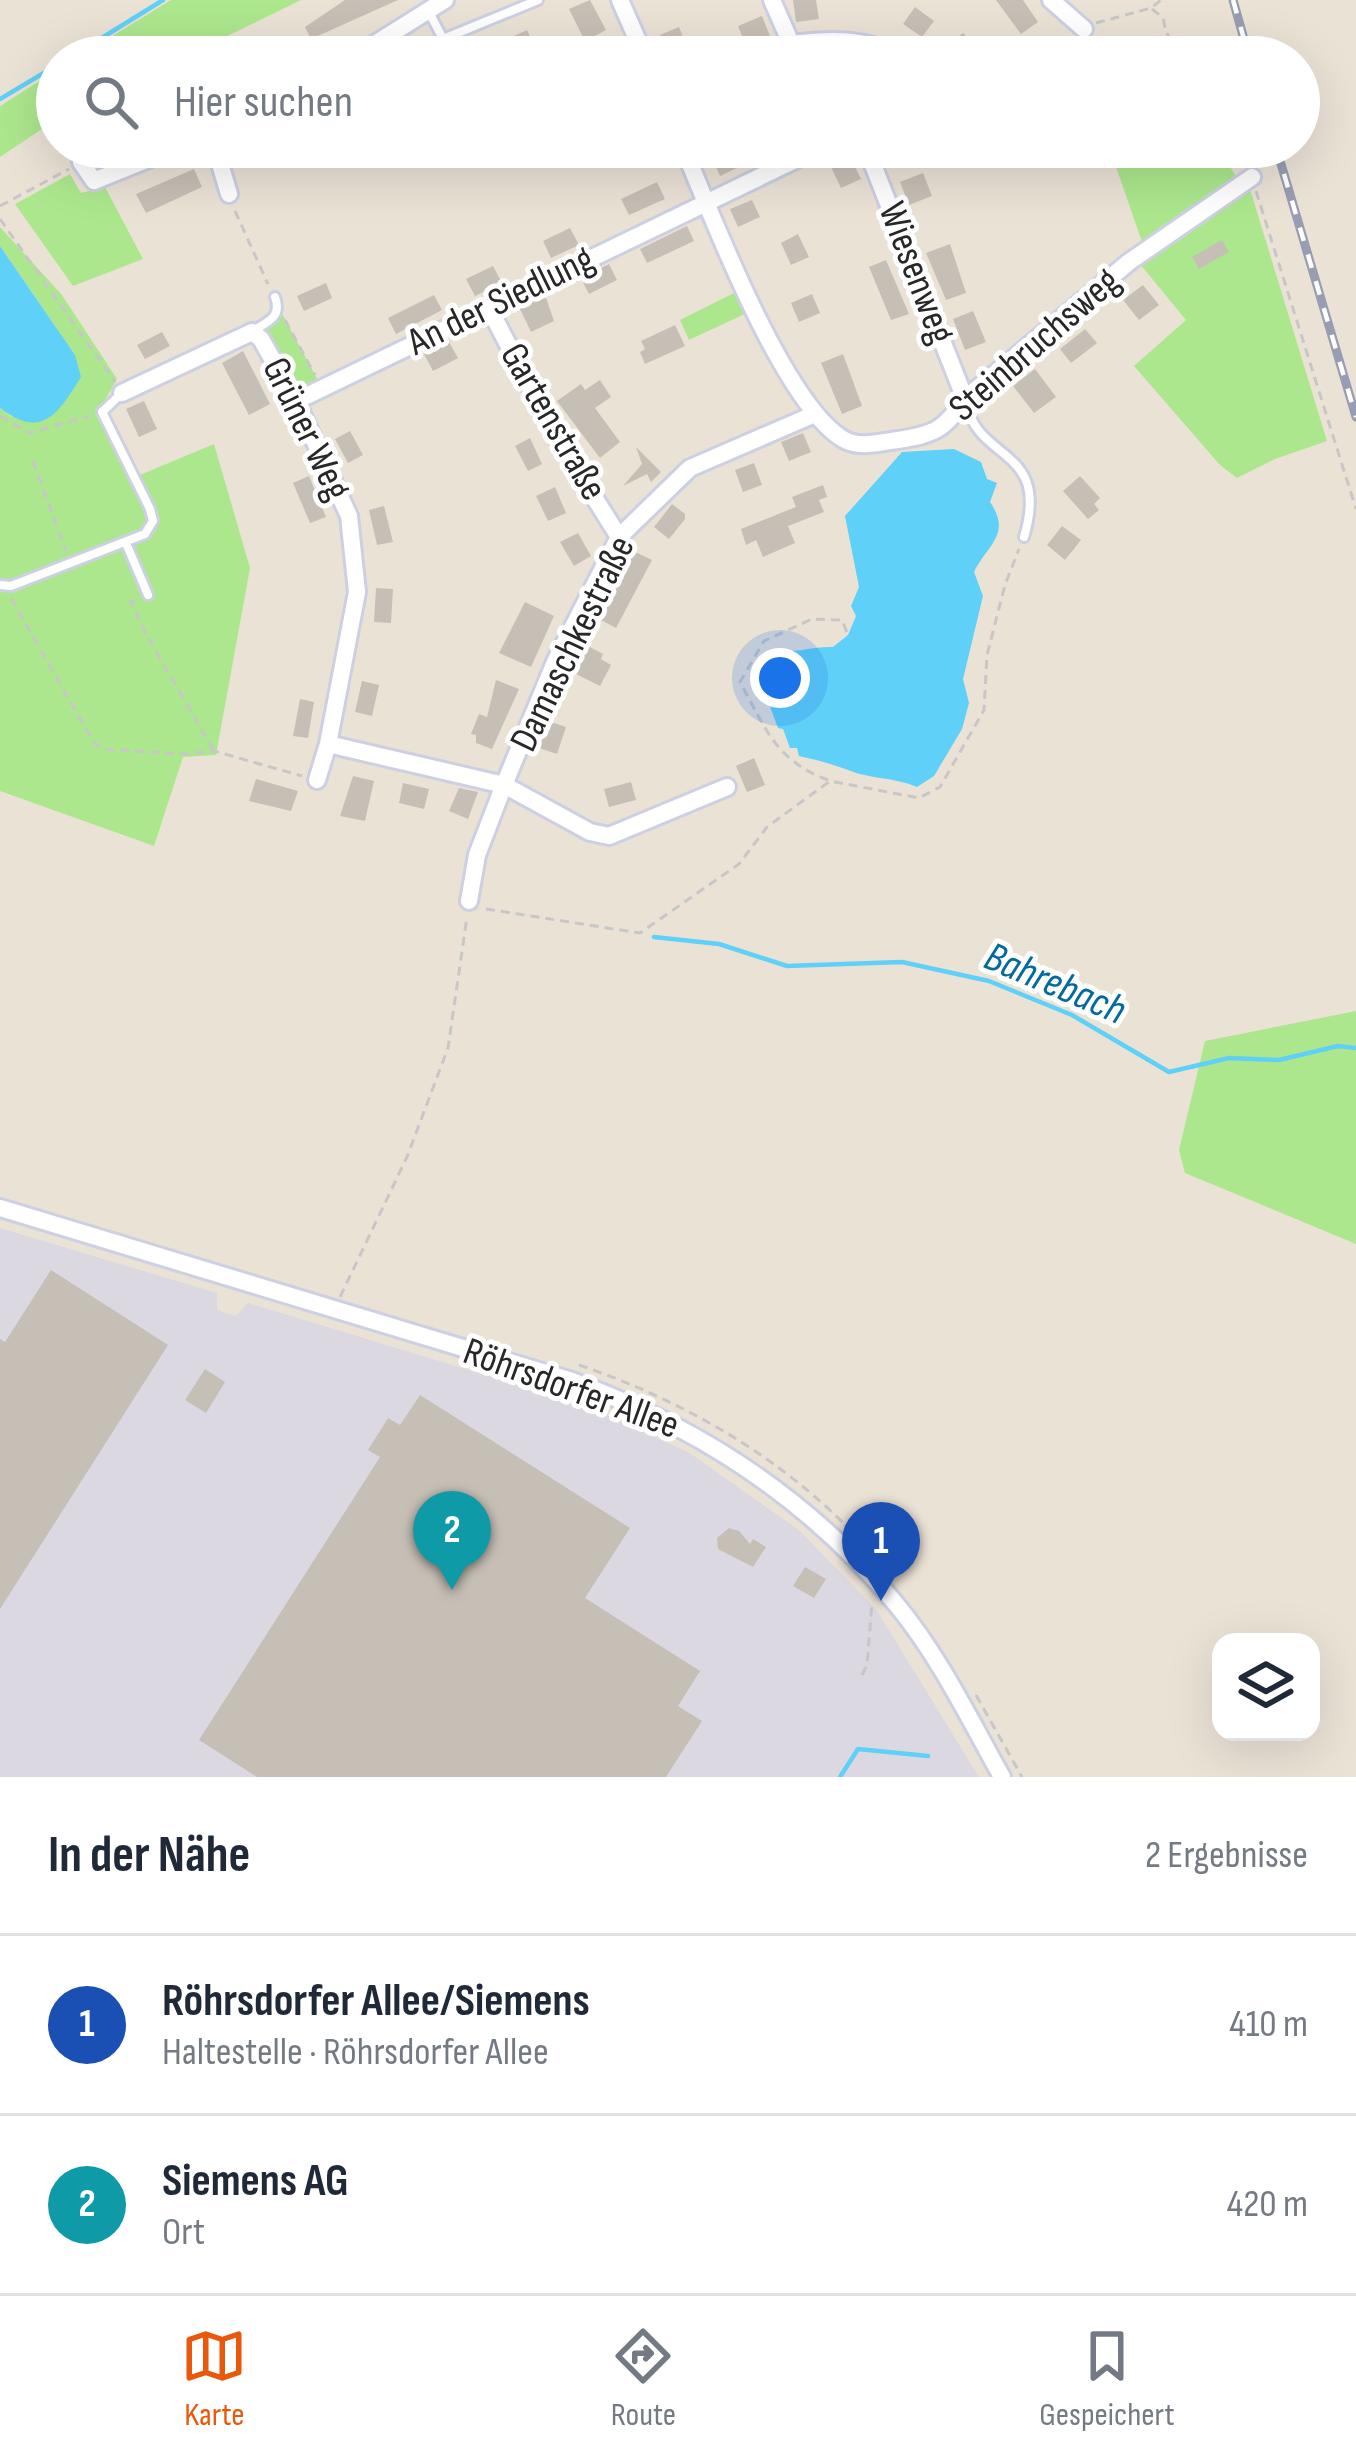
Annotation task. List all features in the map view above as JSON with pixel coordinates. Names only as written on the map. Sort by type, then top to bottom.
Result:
[{"type":"street","points":[[388,36],[445,0]]},
{"type":"street","points":[[620,0],[636,36]]},
{"type":"street","points":[[772,0],[788,36]]},
{"type":"street","points":[[1051,0],[1084,29]]},
{"type":"street","points":[[85,168],[94,182],[128,168]]},
{"type":"street","points":[[221,168],[230,194]]},
{"type":"street","name":"Steinbruchsweg","points":[[692,168],[754,310],[814,414],[848,442],[864,445],[928,435],[949,423],[965,399],[1129,262],[1252,177]]},
{"type":"street","name":"An der Siedlung","points":[[296,401],[777,168]]},
{"type":"street","name":"Wiesenweg","points":[[874,168],[965,399]]},
{"type":"street","name":"Gartenstraße","points":[[488,306],[554,434],[619,537]]},
{"type":"street","points":[[122,393],[252,332]]},
{"type":"street","name":"Grüner Weg","points":[[252,332],[261,339],[296,401],[350,516],[354,542],[357,592],[317,780]]},
{"type":"street","name":"Damaschkestraße","points":[[469,904],[477,855],[504,785],[555,662],[619,537],[690,468],[814,414]]},
{"type":"street","points":[[328,745],[504,785],[590,832],[609,836],[727,787]]},
{"type":"street","name":"Röhrsdorfer Allee","points":[[0,1208],[608,1394],[674,1423],[738,1461],[834,1537],[897,1605],[952,1687],[1002,1777]]},
{"type":"lane","points":[[450,36],[538,0]]},
{"type":"lane","points":[[428,11],[441,36]]},
{"type":"lane","points":[[252,332],[276,317],[279,308],[274,297]]},
{"type":"lane","points":[[2,585],[11,586],[145,534],[153,521],[102,412],[122,393]]},
{"type":"lane","points":[[965,399],[969,420],[1022,469],[1028,482],[1032,500],[1024,537]]},
{"type":"lane","points":[[126,543],[148,595]]},
{"type":"path","points":[[1161,0],[1151,8],[1163,18],[1168,36]]},
{"type":"path","points":[[0,206],[70,168]]},
{"type":"path","points":[[1247,168],[1356,509]]},
{"type":"path","points":[[230,194],[244,238],[274,297]]},
{"type":"path","points":[[0,219],[122,393]]},
{"type":"path","points":[[279,308],[322,388]]},
{"type":"path","points":[[0,416],[29,433],[102,412]]},
{"type":"path","points":[[32,461],[71,564]]},
{"type":"path","points":[[848,635],[842,620],[812,619],[764,641],[740,682],[776,748],[798,769],[830,781],[919,798],[940,787],[984,710],[987,655],[1005,585],[1024,537]]},
{"type":"path","points":[[2,585],[94,743],[105,749],[161,753],[214,751],[317,780]]},
{"type":"path","points":[[148,595],[131,602],[214,751]]},
{"type":"path","points":[[334,1309],[407,1157],[448,1048],[469,904],[640,933],[739,865],[766,827],[830,781]]},
{"type":"path","points":[[561,1360],[614,1378],[704,1420],[782,1470],[857,1537]]},
{"type":"path","points":[[862,1675],[867,1665],[872,1600],[876,1605]]},
{"type":"path","points":[[976,1694],[1022,1777]]},
{"type":"shaded area","points":[[0,1228],[217,1293],[217,1310],[236,1316],[248,1303],[587,1406],[688,1452],[799,1530],[876,1609],[979,1777],[0,1777]]},
{"type":"green space","points":[[171,0],[301,0],[227,36],[112,36]]},
{"type":"green space","points":[[36,83],[36,133],[0,157],[0,106]]},
{"type":"green space","points":[[1116,168],[1231,168],[1250,189],[1327,441],[1237,478],[1220,465],[1134,366],[1186,320],[1140,264],[1147,256]]},
{"type":"green space","points":[[70,174],[81,193],[105,187],[143,259],[73,286],[15,204]]},
{"type":"green space","points":[[0,227],[62,295],[117,379],[99,411],[135,477],[214,444],[250,568],[216,755],[183,757],[154,846],[0,791],[0,408],[12,417],[75,355],[0,246]]},
{"type":"green space","points":[[738,291],[749,312],[689,340],[680,320]]},
{"type":"green space","points":[[279,308],[322,388],[296,401],[252,332]]},
{"type":"green space","points":[[1356,1011],[1356,1244],[1185,1173],[1179,1150],[1205,1041]]},
{"type":"water","points":[[0,246],[75,355],[81,377],[57,411],[39,422],[15,418],[0,408]]},
{"type":"water","points":[[954,449],[981,462],[987,479],[997,483],[990,502],[999,522],[996,539],[974,572],[983,596],[963,679],[969,703],[962,729],[934,776],[917,787],[799,756],[778,728],[760,680],[782,651],[833,647],[848,635],[859,587],[845,516],[902,452]]},
{"type":"building","points":[[345,0],[398,0],[318,36],[310,36],[305,27]]},
{"type":"building","points":[[590,0],[606,30],[582,36],[569,9]]},
{"type":"building","points":[[793,0],[816,0],[819,19],[796,22]]},
{"type":"building","points":[[996,0],[1023,0],[1038,22],[1021,34]]},
{"type":"building","points":[[915,7],[934,21],[923,36],[903,24]]},
{"type":"building","points":[[762,16],[770,36],[743,36],[738,26]]},
{"type":"building","points":[[679,27],[683,36],[660,36]]},
{"type":"building","points":[[831,168],[856,168],[861,179],[841,188]]},
{"type":"building","points":[[194,169],[202,187],[146,213],[136,194]]},
{"type":"building","points":[[923,173],[932,196],[909,205],[900,182]]},
{"type":"building","points":[[657,182],[665,199],[629,215],[621,199]]},
{"type":"building","points":[[752,200],[760,217],[738,227],[730,209]]},
{"type":"building","points":[[687,226],[694,241],[647,263],[640,249]]},
{"type":"building","points":[[570,228],[579,245],[551,258],[543,241]]},
{"type":"building","points":[[798,234],[809,257],[791,265],[781,243]]},
{"type":"building","points":[[1222,240],[1229,252],[1199,269],[1192,257]]},
{"type":"building","points":[[950,244],[966,293],[946,300],[926,253]]},
{"type":"building","points":[[886,260],[909,314],[891,320],[869,267]]},
{"type":"building","points":[[609,264],[617,280],[589,294],[581,278]]},
{"type":"building","points":[[493,266],[502,283],[475,296],[466,279]]},
{"type":"building","points":[[326,283],[332,298],[304,311],[297,296]]},
{"type":"building","points":[[1143,285],[1159,305],[1139,320],[1123,300]]},
{"type":"building","points":[[812,294],[820,313],[799,322],[791,303]]},
{"type":"building","points":[[434,295],[442,310],[396,334],[388,318]]},
{"type":"building","points":[[545,295],[554,321],[531,332],[519,307]]},
{"type":"building","points":[[973,311],[986,342],[965,350],[953,319]]},
{"type":"building","points":[[675,325],[685,346],[645,364],[641,341]]},
{"type":"building","points":[[1085,329],[1097,343],[1071,363],[1060,349]]},
{"type":"building","points":[[162,332],[170,346],[145,359],[137,345]]},
{"type":"building","points":[[449,342],[458,358],[433,371],[424,354]]},
{"type":"building","points":[[243,351],[270,404],[249,415],[222,363]]},
{"type":"building","points":[[843,354],[862,406],[842,414],[821,363]]},
{"type":"building","points":[[1035,369],[1056,397],[1034,413],[1013,386]]},
{"type":"building","points":[[600,380],[611,397],[595,408],[620,442],[600,458],[557,401],[581,384],[585,390]]},
{"type":"building","points":[[144,401],[157,429],[139,437],[126,409]]},
{"type":"building","points":[[350,431],[363,455],[348,463],[335,439]]},
{"type":"building","points":[[803,433],[811,452],[789,461],[781,442]]},
{"type":"building","points":[[530,438],[542,464],[528,471],[515,446]]},
{"type":"building","points":[[636,447],[661,472],[651,482],[647,474],[623,486],[642,464]]},
{"type":"building","points":[[754,463],[762,485],[743,492],[735,470]]},
{"type":"building","points":[[309,476],[326,517],[310,523],[293,483]]},
{"type":"building","points":[[1080,476],[1100,498],[1094,504],[1099,510],[1088,519],[1063,491]]},
{"type":"building","points":[[823,485],[827,497],[819,500],[824,512],[788,526],[795,543],[763,557],[756,540],[746,545],[741,529],[796,507],[792,497]]},
{"type":"building","points":[[555,487],[566,513],[548,521],[536,496]]},
{"type":"building","points":[[672,504],[685,519],[669,539],[654,527]]},
{"type":"building","points":[[384,506],[393,542],[377,545],[369,510]]},
{"type":"building","points":[[1062,526],[1081,540],[1065,560],[1047,545]]},
{"type":"building","points":[[578,533],[591,556],[574,566],[560,542]]},
{"type":"building","points":[[633,551],[652,560],[616,628],[599,619]]},
{"type":"building","points":[[376,588],[393,589],[391,623],[374,622]]},
{"type":"building","points":[[525,602],[554,616],[531,667],[499,653]]},
{"type":"building","points":[[586,645],[611,665],[600,686],[572,672]]},
{"type":"building","points":[[496,680],[519,689],[492,749],[476,743],[476,735],[471,734],[479,714],[487,717]]},
{"type":"building","points":[[362,681],[379,685],[372,716],[355,712]]},
{"type":"building","points":[[300,699],[314,702],[308,738],[293,736]]},
{"type":"building","points":[[548,721],[566,727],[557,754],[539,748]]},
{"type":"building","points":[[754,758],[765,785],[747,792],[736,766]]},
{"type":"building","points":[[353,776],[374,781],[365,821],[340,816]]},
{"type":"building","points":[[256,779],[298,791],[291,811],[249,801]]},
{"type":"building","points":[[631,782],[636,800],[609,807],[604,789]]},
{"type":"building","points":[[403,783],[429,789],[424,809],[399,803]]},
{"type":"building","points":[[459,788],[478,792],[468,819],[449,811]]},
{"type":"building","points":[[51,1270],[168,1345],[0,1609],[0,1339],[5,1342]]},
{"type":"building","points":[[205,1369],[225,1382],[206,1413],[185,1400]]},
{"type":"building","points":[[420,1395],[630,1528],[585,1598],[700,1671],[678,1706],[702,1721],[666,1777],[257,1777],[199,1740],[380,1457],[368,1450],[388,1418],[400,1425]]},
{"type":"building","points":[[729,1528],[739,1531],[750,1544],[753,1539],[766,1547],[753,1567],[718,1549],[717,1538]]},
{"type":"building","points":[[805,1567],[826,1579],[814,1598],[793,1586]]},
{"type":"waterway","points":[[105,36],[163,0]]},
{"type":"waterway","points":[[0,99],[36,78]]},
{"type":"waterway","name":"Bahrebach","points":[[654,937],[719,944],[787,966],[902,962],[989,981],[1072,1015],[1169,1072],[1229,1058],[1279,1060],[1338,1046],[1356,1048]]},
{"type":"waterway","points":[[840,1777],[858,1749],[928,1756]]},
{"type":"railway","points":[[1233,0],[1243,36]]},
{"type":"railway","points":[[1282,168],[1356,417]]},
{"type":"place","name":"Siemens AG","points":[[452,1590]]},
{"type":"place","name":"Röhrsdorfer Allee/Siemens","points":[[881,1601]]}]
